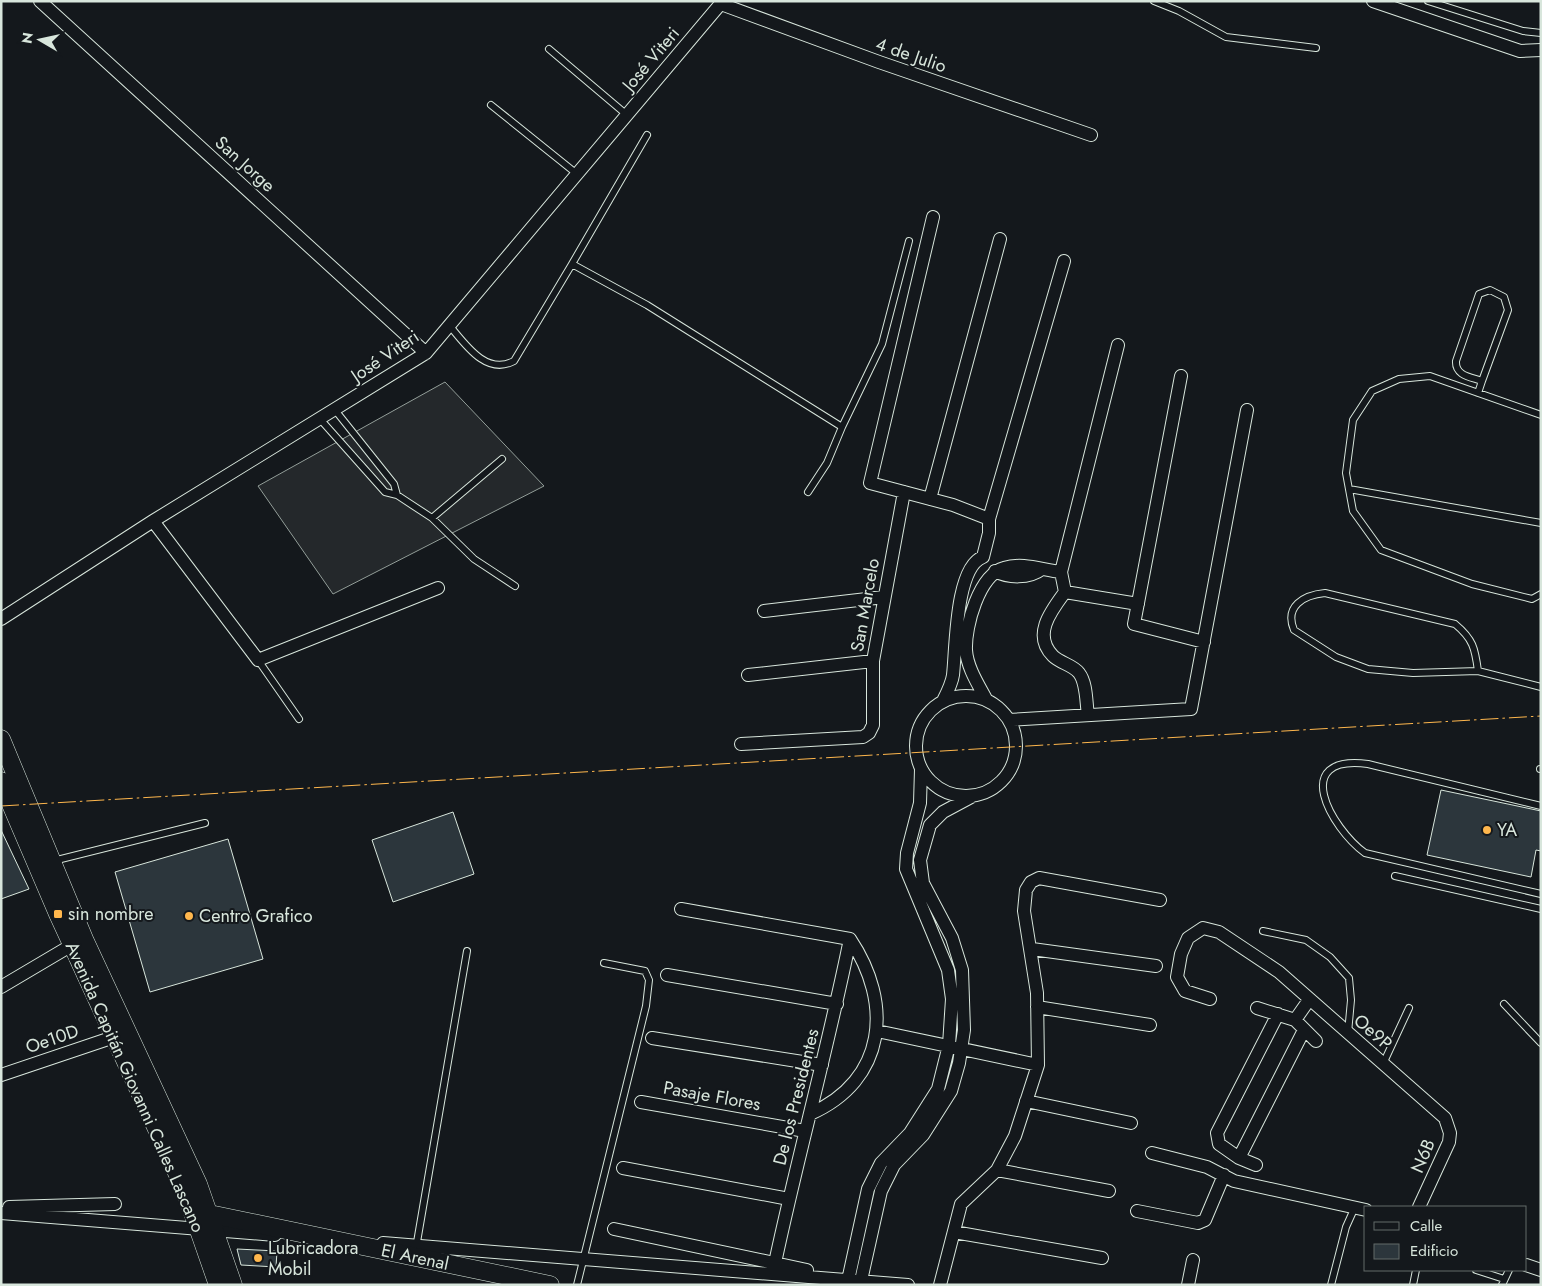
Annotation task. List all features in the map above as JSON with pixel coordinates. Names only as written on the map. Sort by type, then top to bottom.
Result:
[{"type":"main road","name":"Avenida Capitán Giovanni Calles Lascano","points":[[1,739],[84,939],[198,1184],[210,1214],[233,1285]]},
{"type":"main road","name":"Avenida Capitán Giovanni Calles Lascano","points":[[2,782],[72,945],[192,1210],[218,1285]]},
{"type":"main road","name":"El Arenal","points":[[192,1210],[550,1285]]},
{"type":"street","name":"San Jorge","points":[[40,1],[426,353]]},
{"type":"street","points":[[1373,1],[1520,51],[1541,50]]},
{"type":"street","name":"José Viteri","points":[[1,619],[153,521],[426,353],[722,3]]},
{"type":"street","name":"4 de Julio","points":[[722,3],[879,62],[1091,135]]},
{"type":"street","points":[[933,217],[870,483],[930,499],[989,519]]},
{"type":"street","points":[[930,499],[1000,238]]},
{"type":"street","points":[[943,701],[953,677],[958,609],[974,564],[983,557],[989,533],[989,519],[1064,261]]},
{"type":"street","points":[[1088,714],[1083,681],[1079,672],[1054,657],[1044,643],[1046,618],[1065,592],[1061,572],[1118,345]]},
{"type":"street","points":[[1181,376],[1134,624],[1204,642]]},
{"type":"street","points":[[1010,720],[1191,709],[1247,410]]},
{"type":"street","name":"San Marcelo","points":[[740,744],[863,737],[868,733],[873,725],[873,661],[904,492]]},
{"type":"street","points":[[153,521],[258,660],[438,588]]},
{"type":"street","points":[[983,557],[994,564],[995,571]]},
{"type":"street","points":[[986,699],[970,668],[966,650],[971,612],[980,591],[995,571],[1006,567],[1034,566],[1042,570],[1061,572]]},
{"type":"street","points":[[1065,592],[1138,604]]},
{"type":"street","points":[[764,612],[884,597]]},
{"type":"street","points":[[748,674],[873,661]]},
{"type":"street","points":[[860,1285],[881,1191],[894,1165],[914,1136],[938,1089],[955,1046],[964,1030],[962,970],[948,930],[923,883],[920,860],[922,848],[930,825],[943,812],[971,797],[987,792],[1001,783],[1011,769],[1016,753],[1016,736],[1010,720],[999,707],[986,699],[958,696],[943,701],[930,710],[921,723],[916,738],[916,754],[921,769],[930,782],[948,794],[971,797]]},
{"type":"street","points":[[921,769],[920,803],[908,847],[906,870],[916,898],[935,934],[948,970],[955,1046]]},
{"type":"street","points":[[940,1285],[962,1204],[997,1170],[1016,1136],[1038,1065],[1037,1007],[1032,948],[1024,911],[1026,890],[1031,882],[1040,878],[1160,900]]},
{"type":"street","points":[[681,909],[850,939],[863,959],[872,981],[877,1009],[877,1030],[860,1074],[847,1091],[830,1105],[810,1114]]},
{"type":"street","name":"Oe9P","points":[[1210,999],[1185,991],[1177,977],[1181,954],[1188,938],[1203,928],[1220,932],[1279,972],[1445,1118]]},
{"type":"street","points":[[935,934],[948,930]]},
{"type":"street","name":"De los Presidentes","points":[[775,1263],[805,1131],[837,1004],[850,939]]},
{"type":"street","points":[[1,987],[72,945]]},
{"type":"street","points":[[1032,948],[1156,966]]},
{"type":"street","points":[[667,975],[837,1004]]},
{"type":"street","points":[[1295,1020],[1309,1000]]},
{"type":"street","points":[[1037,1007],[1150,1025]]},
{"type":"street","points":[[1257,1008],[1295,1020],[1316,1041]]},
{"type":"street","points":[[1256,1165],[1239,1158],[1219,1144],[1217,1134],[1278,1014]]},
{"type":"street","points":[[877,1030],[1038,1065]]},
{"type":"street","points":[[1239,1158],[1304,1030]]},
{"type":"street","name":"Oe10D","points":[[1,1075],[114,1037]]},
{"type":"street","points":[[652,1038],[822,1066]]},
{"type":"street","points":[[1026,1101],[1131,1123]]},
{"type":"street","name":"Pasaje Flores","points":[[641,1102],[805,1131]]},
{"type":"street","name":"N6B","points":[[1419,1206],[1449,1142],[1450,1133],[1445,1118]]},
{"type":"street","points":[[847,1285],[868,1189],[881,1163],[914,1136]]},
{"type":"street","points":[[1152,1153],[1207,1167],[1234,1181],[1361,1208]]},
{"type":"street","points":[[623,1168],[789,1199]]},
{"type":"street","points":[[997,1170],[1109,1191]]},
{"type":"street","points":[[1137,1211],[1198,1223],[1205,1220],[1224,1175]]},
{"type":"street","points":[[1,1207],[115,1204]]},
{"type":"street","points":[[1,1213],[908,1285]]},
{"type":"street","points":[[614,1229],[816,1273],[821,1280],[820,1285]]},
{"type":"street","points":[[954,1232],[1102,1258]]},
{"type":"street","points":[[1188,1285],[1194,1260]]},
{"type":"street","points":[[1527,1265],[1541,1270]]},
{"type":"lane","points":[[1154,1],[1179,11],[1226,37],[1316,48]]},
{"type":"lane","points":[[1428,1],[1523,31],[1541,33]]},
{"type":"lane","points":[[549,49],[627,115]]},
{"type":"lane","points":[[491,105],[577,174]]},
{"type":"lane","points":[[449,325],[485,362],[504,366],[514,361],[647,135]]},
{"type":"lane","points":[[808,492],[828,463],[842,427],[882,344],[909,241]]},
{"type":"lane","points":[[572,264],[647,305],[842,427]]},
{"type":"lane","points":[[1478,393],[1482,382],[1508,310],[1508,303],[1504,297],[1490,290],[1479,294],[1455,367],[1459,373],[1482,382]]},
{"type":"lane","points":[[1541,415],[1430,376],[1399,379],[1372,391],[1353,420],[1346,473],[1353,511],[1381,550],[1472,584],[1532,599],[1541,594]]},
{"type":"lane","points":[[335,410],[394,484],[397,495]]},
{"type":"lane","points":[[320,419],[385,492],[397,495],[432,518],[474,559],[515,586]]},
{"type":"lane","points":[[432,518],[502,459]]},
{"type":"lane","points":[[1349,489],[1541,523]]},
{"type":"lane","points":[[1478,671],[1475,652],[1469,635],[1455,624],[1325,593],[1305,597],[1299,600],[1295,608],[1292,625],[1294,630],[1336,657],[1368,669],[1413,673],[1478,671],[1541,687]]},
{"type":"lane","points":[[258,660],[299,718]]},
{"type":"lane","points":[[1541,806],[1349,761],[1331,769],[1322,783],[1325,803],[1352,842],[1365,853],[1541,894]]},
{"type":"lane","points":[[51,861],[206,823]]},
{"type":"lane","points":[[1395,876],[1541,909]]},
{"type":"lane","points":[[1263,931],[1306,940],[1330,957],[1349,978],[1351,1000],[1348,1033]]},
{"type":"lane","points":[[415,1257],[467,951]]},
{"type":"lane","points":[[577,1285],[646,1006],[649,980],[645,971],[604,963]]},
{"type":"lane","points":[[1504,1004],[1541,1044]]},
{"type":"lane","points":[[1383,1064],[1409,1008]]},
{"type":"lane","points":[[1331,1285],[1346,1227],[1361,1208]]},
{"type":"lane","points":[[1413,1285],[1416,1271]]},
{"type":"lane","points":[[1478,1271],[1503,1282]]},
{"type":"shaded area","points":[[445,382],[544,486],[333,594],[258,486]]},
{"type":"building","name":"YA","points":[[1441,790],[1541,811],[1541,851],[1536,850],[1531,877],[1427,855]]},
{"type":"building","points":[[453,812],[474,874],[393,902],[372,840]]},
{"type":"building","points":[[1,830],[29,889],[1,899]]},
{"type":"building","name":"Centro Grafico","points":[[228,839],[263,959],[150,992],[115,872]]},
{"type":"building","name":"Lubricadora Mobil","points":[[237,1249],[277,1251],[276,1267],[241,1265]]},
{"type":"power","points":[[1,806],[1541,716]]},
{"type":"place","name":"YA","points":[[1487,830]]},
{"type":"place","name":"sin nombre","points":[[58,914]]},
{"type":"place","name":"Centro Grafico","points":[[189,916]]},
{"type":"place","name":"Lubricadora Mobil","points":[[258,1258]]}]
